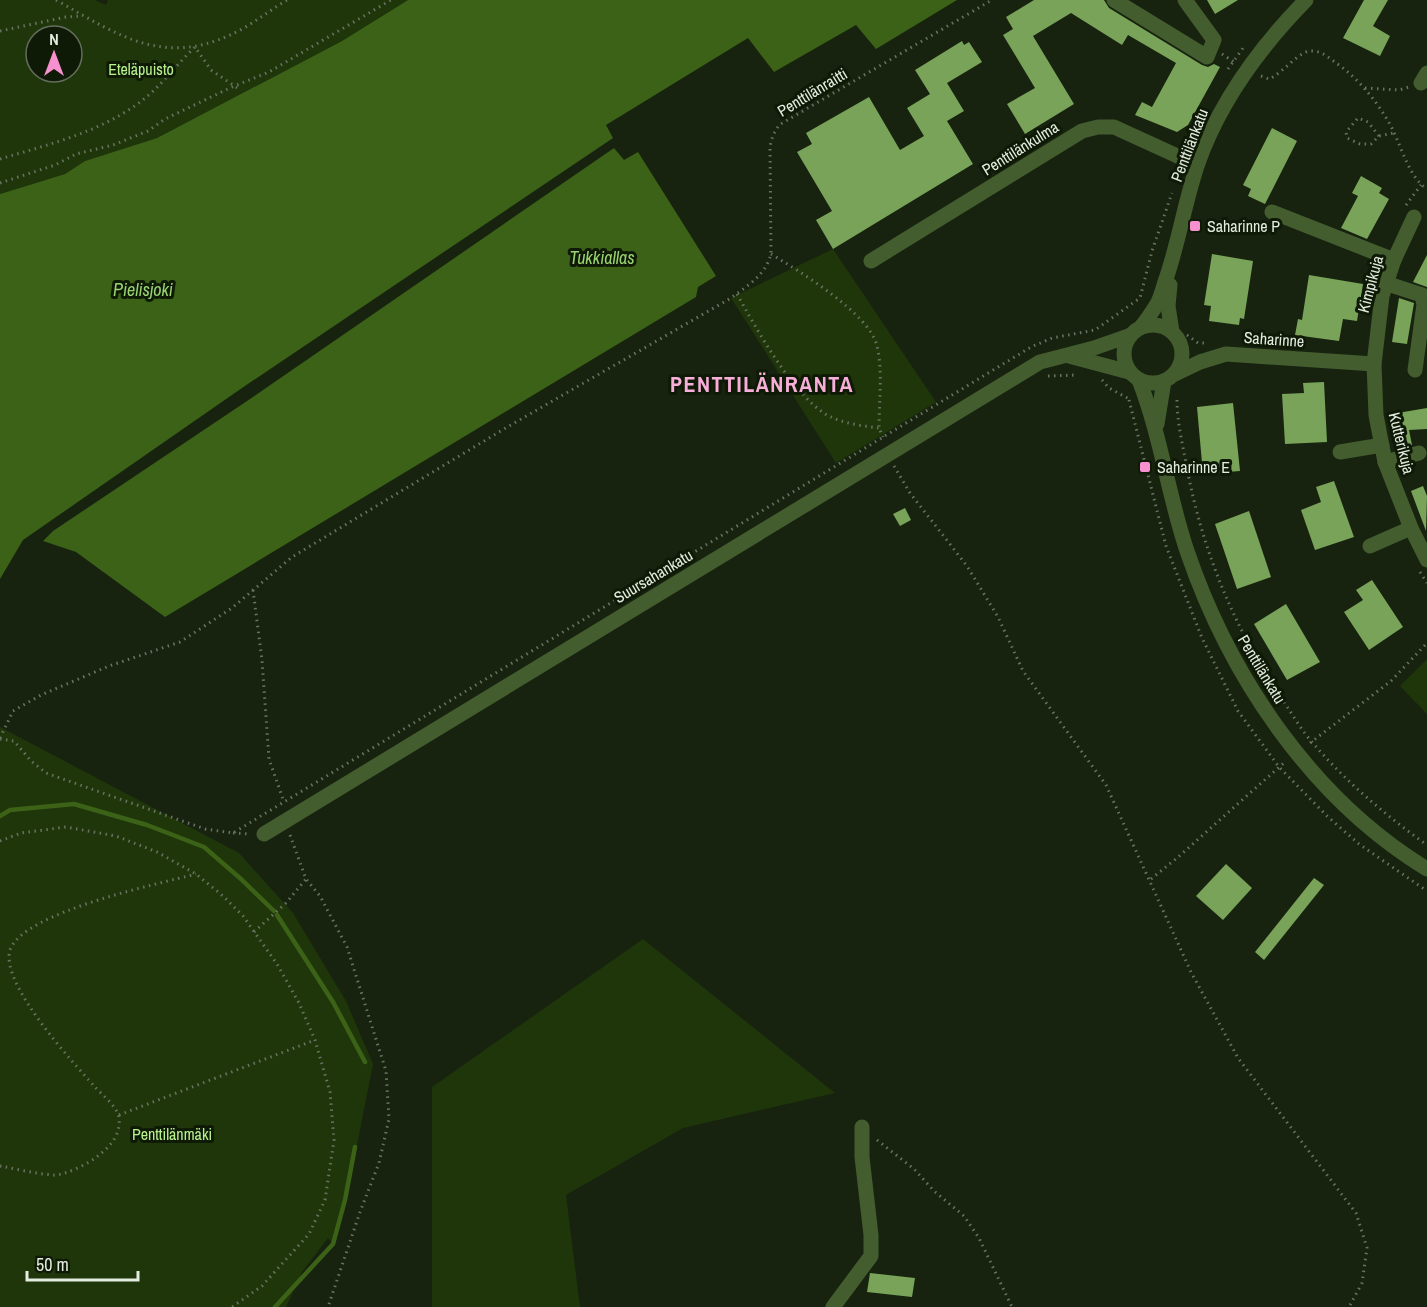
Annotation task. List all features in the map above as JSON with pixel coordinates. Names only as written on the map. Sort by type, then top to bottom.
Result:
[{"type":"street","points":[[1114,0],[1207,57],[1214,40],[1185,0]]},
{"type":"street","name":"Penttilänkatu","points":[[1136,331],[1158,303],[1173,258],[1198,163],[1218,115],[1247,69],[1270,39],[1306,0]]},
{"type":"street","name":"Penttilänkulma","points":[[871,261],[1082,131],[1098,127],[1114,128],[1198,163]]},
{"type":"street","points":[[1272,212],[1394,260]]},
{"type":"street","name":"Kimpikuja","points":[[1374,364],[1377,326],[1385,284],[1408,214]]},
{"type":"street","name":"Penttilänkatu","points":[[1173,258],[1168,306],[1179,336]]},
{"type":"street","points":[[1385,284],[1422,295],[1424,304],[1414,370]]},
{"type":"street","points":[[1134,376],[1124,353],[1125,346],[1136,331],[1154,325],[1179,336],[1199,351],[1226,354]]},
{"type":"street","name":"Suursahankatu","points":[[264,834],[1040,362],[1094,348],[1136,331]]},
{"type":"street","points":[[1063,355],[1095,362],[1152,384],[1170,377],[1179,369],[1182,356],[1179,336]]},
{"type":"street","name":"Saharinne","points":[[1170,377],[1200,362],[1226,354],[1374,364]]},
{"type":"street","name":"Kutterikuja","points":[[1374,364],[1376,415],[1385,462],[1423,566]]},
{"type":"street","name":"Penttilänkatu","points":[[1134,376],[1156,430],[1172,501],[1198,581],[1227,647],[1256,699],[1332,792],[1370,828],[1427,869]]},
{"type":"street","points":[[1156,430],[1170,377]]},
{"type":"street","points":[[1340,452],[1382,445]]},
{"type":"street","points":[[1385,462],[1419,453]]},
{"type":"street","points":[[1370,546],[1411,528]]},
{"type":"street","points":[[833,1307],[871,1256],[871,1235],[862,1157],[862,1127]]},
{"type":"path","points":[[56,0],[120,36],[142,44],[172,48],[195,47],[219,40],[244,28],[287,0]]},
{"type":"path","points":[[0,183],[55,165],[76,154],[121,142],[148,131],[165,119],[269,72],[391,0]]},
{"type":"path","name":"Penttilänraitti","points":[[771,254],[770,146],[778,125],[992,0]]},
{"type":"path","points":[[0,31],[66,17],[84,16]]},
{"type":"path","points":[[195,47],[212,70],[238,87]]},
{"type":"path","points":[[0,159],[82,134],[116,118],[145,99],[195,47]]},
{"type":"path","points":[[1259,75],[1269,79],[1279,75],[1297,57],[1310,51],[1323,53],[1349,73],[1372,97],[1390,123],[1404,156],[1421,185],[1427,189]]},
{"type":"path","points":[[1363,88],[1399,90],[1424,78]]},
{"type":"path","points":[[1379,136],[1368,122],[1358,118],[1346,132],[1347,138],[1360,144],[1371,144],[1379,136],[1394,133]]},
{"type":"path","points":[[1408,214],[1421,185]]},
{"type":"path","points":[[883,437],[879,428],[877,345],[871,331],[838,300],[771,254],[768,266],[762,274],[731,298],[573,388],[292,557],[232,608],[180,642],[108,666],[41,695],[13,711],[0,739],[14,741],[31,761],[46,773],[205,829],[233,833],[1031,347],[1052,338]]},
{"type":"path","points":[[737,294],[800,393],[815,409],[833,419],[879,428]]},
{"type":"path","points":[[1179,336],[1188,337],[1198,343],[1209,343]]},
{"type":"path","points":[[1178,391],[1177,418],[1192,498],[1219,582],[1235,621],[1272,685],[1311,742],[1362,794],[1427,845]]},
{"type":"path","points":[[894,466],[910,493],[967,566],[998,617],[1023,671],[1106,785],[1191,972],[1238,1058],[1356,1213],[1366,1248],[1362,1283],[1349,1307]]},
{"type":"path","points":[[1423,566],[1427,583]]},
{"type":"path","points":[[253,590],[262,660],[269,759],[284,802]]},
{"type":"path","points":[[1279,766],[1327,816],[1359,844],[1427,891]]},
{"type":"path","points":[[288,819],[289,832],[306,879],[320,896],[347,948],[386,1071],[389,1119],[379,1163],[328,1307]]},
{"type":"path","points":[[0,841],[21,833],[66,827],[116,836],[157,852],[196,874],[243,916],[277,964],[294,993],[315,1040],[330,1092],[334,1140],[325,1200],[309,1234],[262,1286],[232,1307]]},
{"type":"path","points":[[0,1166],[56,1175],[90,1162],[108,1149],[119,1131],[118,1115],[110,1103],[57,1044],[31,1010],[9,966],[10,950],[25,932],[50,919],[132,889],[196,874]]},
{"type":"path","points":[[254,932],[286,903],[306,879]]},
{"type":"path","points":[[118,1115],[315,1040]]},
{"type":"path","points":[[862,1127],[914,1169],[934,1191],[964,1216],[979,1238],[1012,1307]]},
{"type":"green space","name":"Eteläpuisto","points":[[0,0],[95,0],[106,5],[108,0],[408,0],[342,41],[157,138],[85,161],[65,174],[0,194]]},
{"type":"green space","points":[[833,249],[936,402],[836,463],[731,298]]},
{"type":"green space","points":[[1427,659],[1427,714],[1400,686]]},
{"type":"green space","name":"Penttilänmäki","points":[[0,727],[239,853],[293,913],[346,1001],[373,1064],[335,1245],[328,1238],[302,1272],[286,1307],[0,1307]]},
{"type":"green space","points":[[643,939],[835,1093],[683,1128],[566,1195],[580,1307],[432,1307],[432,1087]]},
{"type":"water","name":"Pielisjoki","points":[[408,0],[957,0],[876,49],[856,25],[774,72],[748,38],[606,125],[613,138],[242,388],[23,540],[0,579],[0,194],[65,174],[85,161],[157,138],[342,41]]},
{"type":"water","name":"Tukkiallas","points":[[614,148],[624,160],[638,152],[716,276],[698,287],[696,297],[165,617],[76,552],[43,541],[53,531],[253,397]]},
{"type":"building","points":[[1034,0],[1104,0],[1109,8],[1202,65],[1208,67],[1214,64],[1220,67],[1188,125],[1177,132],[1135,115],[1142,102],[1152,107],[1176,63],[1128,35],[1122,45],[1071,13],[1033,36],[1074,104],[1025,134],[1007,104],[1035,88],[1003,35],[1013,29],[1006,17]]},
{"type":"building","points":[[1207,0],[1238,0],[1215,14]]},
{"type":"building","points":[[1364,0],[1388,0],[1373,26],[1390,36],[1380,56],[1343,38]]},
{"type":"building","points":[[962,41],[964,45],[969,42],[982,62],[947,83],[964,111],[947,121],[973,164],[833,249],[816,220],[832,211],[797,152],[812,144],[806,133],[869,97],[900,150],[924,136],[907,108],[930,94],[915,70]]},
{"type":"building","points":[[1272,128],[1297,141],[1265,204],[1248,196],[1251,189],[1243,185]]},
{"type":"building","points":[[1361,176],[1382,188],[1379,193],[1389,199],[1367,239],[1341,228],[1358,196],[1352,193]]},
{"type":"building","points":[[1212,254],[1253,261],[1244,319],[1240,318],[1239,325],[1209,321],[1211,306],[1204,305]]},
{"type":"building","points":[[1427,255],[1427,287],[1413,282]]},
{"type":"building","points":[[1309,275],[1363,284],[1357,321],[1343,319],[1339,341],[1295,335],[1298,319],[1302,320]]},
{"type":"building","points":[[1399,298],[1414,303],[1407,344],[1392,342]]},
{"type":"building","points":[[1324,382],[1327,442],[1285,444],[1282,394],[1304,393],[1303,383]]},
{"type":"building","points":[[1233,403],[1240,471],[1203,474],[1197,407]]},
{"type":"building","points":[[1427,408],[1427,429],[1409,430],[1412,445],[1397,449],[1392,414]]},
{"type":"building","points":[[1334,481],[1354,537],[1315,550],[1301,510],[1321,502],[1316,487]]},
{"type":"building","points":[[1423,486],[1427,496],[1426,531],[1411,491]]},
{"type":"building","points":[[905,508],[911,520],[900,526],[893,514]]},
{"type":"building","points":[[1249,511],[1271,577],[1237,589],[1215,524]]},
{"type":"building","points":[[1372,580],[1403,627],[1369,650],[1344,612],[1363,600],[1356,590]]},
{"type":"building","points":[[1286,604],[1320,662],[1287,680],[1254,624]]},
{"type":"building","points":[[1226,864],[1252,888],[1223,920],[1196,896]]},
{"type":"building","points":[[1314,878],[1324,885],[1264,960],[1255,952]]},
{"type":"building","points":[[870,1273],[915,1278],[912,1297],[867,1292]]},
{"type":"waterway","points":[[0,816],[10,810],[74,804],[147,825],[204,847],[274,911]]},
{"type":"waterway","points":[[277,915],[333,1002],[365,1062]]},
{"type":"waterway","points":[[275,1307],[333,1244],[345,1200],[355,1147]]},
{"type":"place","name":"Saharinne P","points":[[1195,226]]},
{"type":"place","name":"Saharinne E","points":[[1145,467]]},
{"type":"district","name":"PENTTILÄNRANTA","points":[[762,384]]}]
